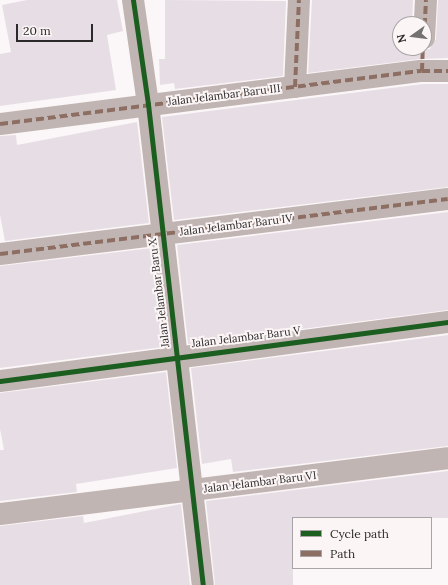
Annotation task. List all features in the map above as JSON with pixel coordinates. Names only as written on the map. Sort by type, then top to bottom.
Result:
[{"type":"street","name":"Jalan Jelambar Baru X","points":[[132,0],[148,104],[203,585]]},
{"type":"street","points":[[295,87],[299,0]]},
{"type":"street","points":[[425,16],[426,0]]},
{"type":"street","points":[[422,71],[423,56]]},
{"type":"street","name":"Jalan Jelambar Baru III","points":[[0,124],[148,104],[422,71],[448,71]]},
{"type":"street","name":"Jalan Jelambar Baru IV","points":[[0,254],[448,199]]},
{"type":"street","name":"Jalan Jelambar Baru V","points":[[0,381],[177,356],[448,322]]},
{"type":"street","name":"Jalan Jelambar Baru VI","points":[[0,514],[448,458]]},
{"type":"building","points":[[27,0],[117,0],[123,31],[107,35],[116,90],[0,106],[0,54],[11,52],[2,5]]},
{"type":"building","points":[[165,0],[286,1],[283,76],[175,89],[174,83],[160,85],[159,59],[165,59]]},
{"type":"building","points":[[312,0],[413,0],[412,16],[392,16],[392,56],[432,56],[432,46],[436,39],[438,0],[448,0],[448,58],[420,59],[308,73]]},
{"type":"building","points":[[423,84],[448,84],[448,187],[174,220],[162,117]]},
{"type":"building","points":[[137,122],[149,223],[5,241],[0,215],[0,136],[16,135],[17,145]]},
{"type":"building","points":[[448,212],[448,310],[188,344],[177,245]]},
{"type":"building","points":[[152,248],[163,347],[0,368],[0,266]]},
{"type":"building","points":[[448,335],[448,446],[233,472],[231,459],[202,464],[191,368]]},
{"type":"building","points":[[166,372],[177,468],[76,484],[77,492],[0,501],[0,450],[4,450],[0,429],[0,393]]},
{"type":"building","points":[[448,471],[448,518],[292,517],[293,585],[215,585],[206,501]]},
{"type":"building","points":[[181,504],[190,585],[0,585],[0,526],[83,516],[84,523]]},
{"type":"marked path","points":[[295,87],[299,0]]},
{"type":"marked path","points":[[425,16],[426,0]]},
{"type":"marked path","points":[[422,71],[423,56]]},
{"type":"marked path","points":[[0,124],[422,71],[448,71]]},
{"type":"marked path","points":[[0,254],[448,199]]},
{"type":"cycle path","points":[[133,0],[148,104],[203,585]]},
{"type":"cycle path","points":[[0,381],[448,322]]}]
